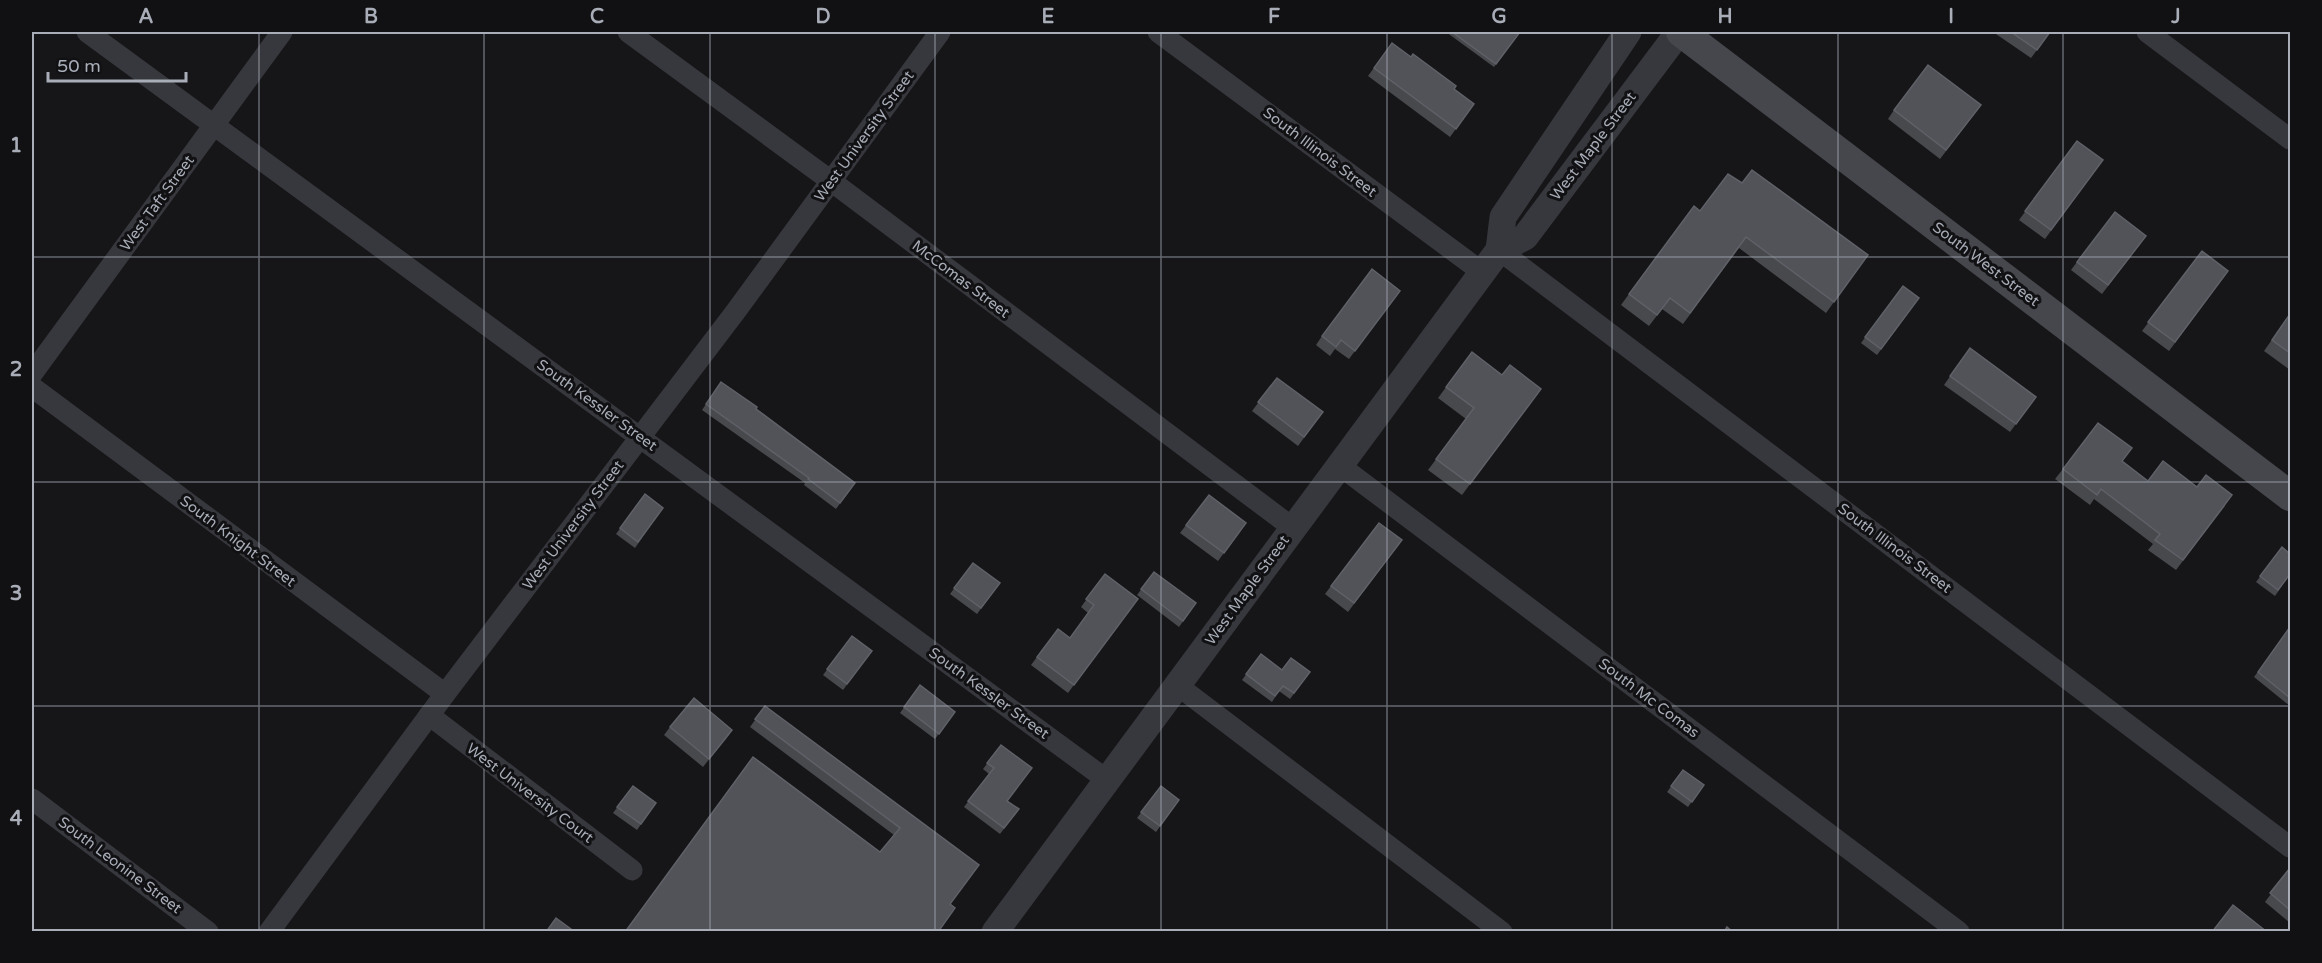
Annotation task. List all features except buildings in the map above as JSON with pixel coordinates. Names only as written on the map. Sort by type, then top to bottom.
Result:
[{"type":"main road","name":"South West Street","points":[[1680,32],[2290,496]]},
{"type":"street","name":"South Kessler Street","points":[[87,32],[1107,780]]},
{"type":"street","name":"West Taft Street","points":[[32,374],[282,32]]},
{"type":"street","name":"McComas Street","points":[[628,32],[831,181],[1293,528]]},
{"type":"street","name":"West University Street","points":[[269,932],[429,715],[736,311],[940,32]]},
{"type":"street","name":"South Illinois Street","points":[[1158,32],[1482,272]]},
{"type":"street","name":"West Maple Street","points":[[1499,249],[1503,217],[1628,32]]},
{"type":"street","name":"West Maple Street","points":[[995,932],[1499,249],[1525,237],[1680,32]]},
{"type":"street","points":[[2147,32],[2290,139]]},
{"type":"street","name":"South Illinois Street","points":[[1499,249],[2290,847]]},
{"type":"street","name":"South Knight Street","points":[[32,387],[445,694]]},
{"type":"street","name":"South Mc Comas","points":[[1339,465],[1959,932]]},
{"type":"street","points":[[1177,685],[1502,932]]},
{"type":"street","name":"West University Court","points":[[429,715],[632,870]]},
{"type":"street","name":"South Leonine Street","points":[[32,799],[208,932]]}]
